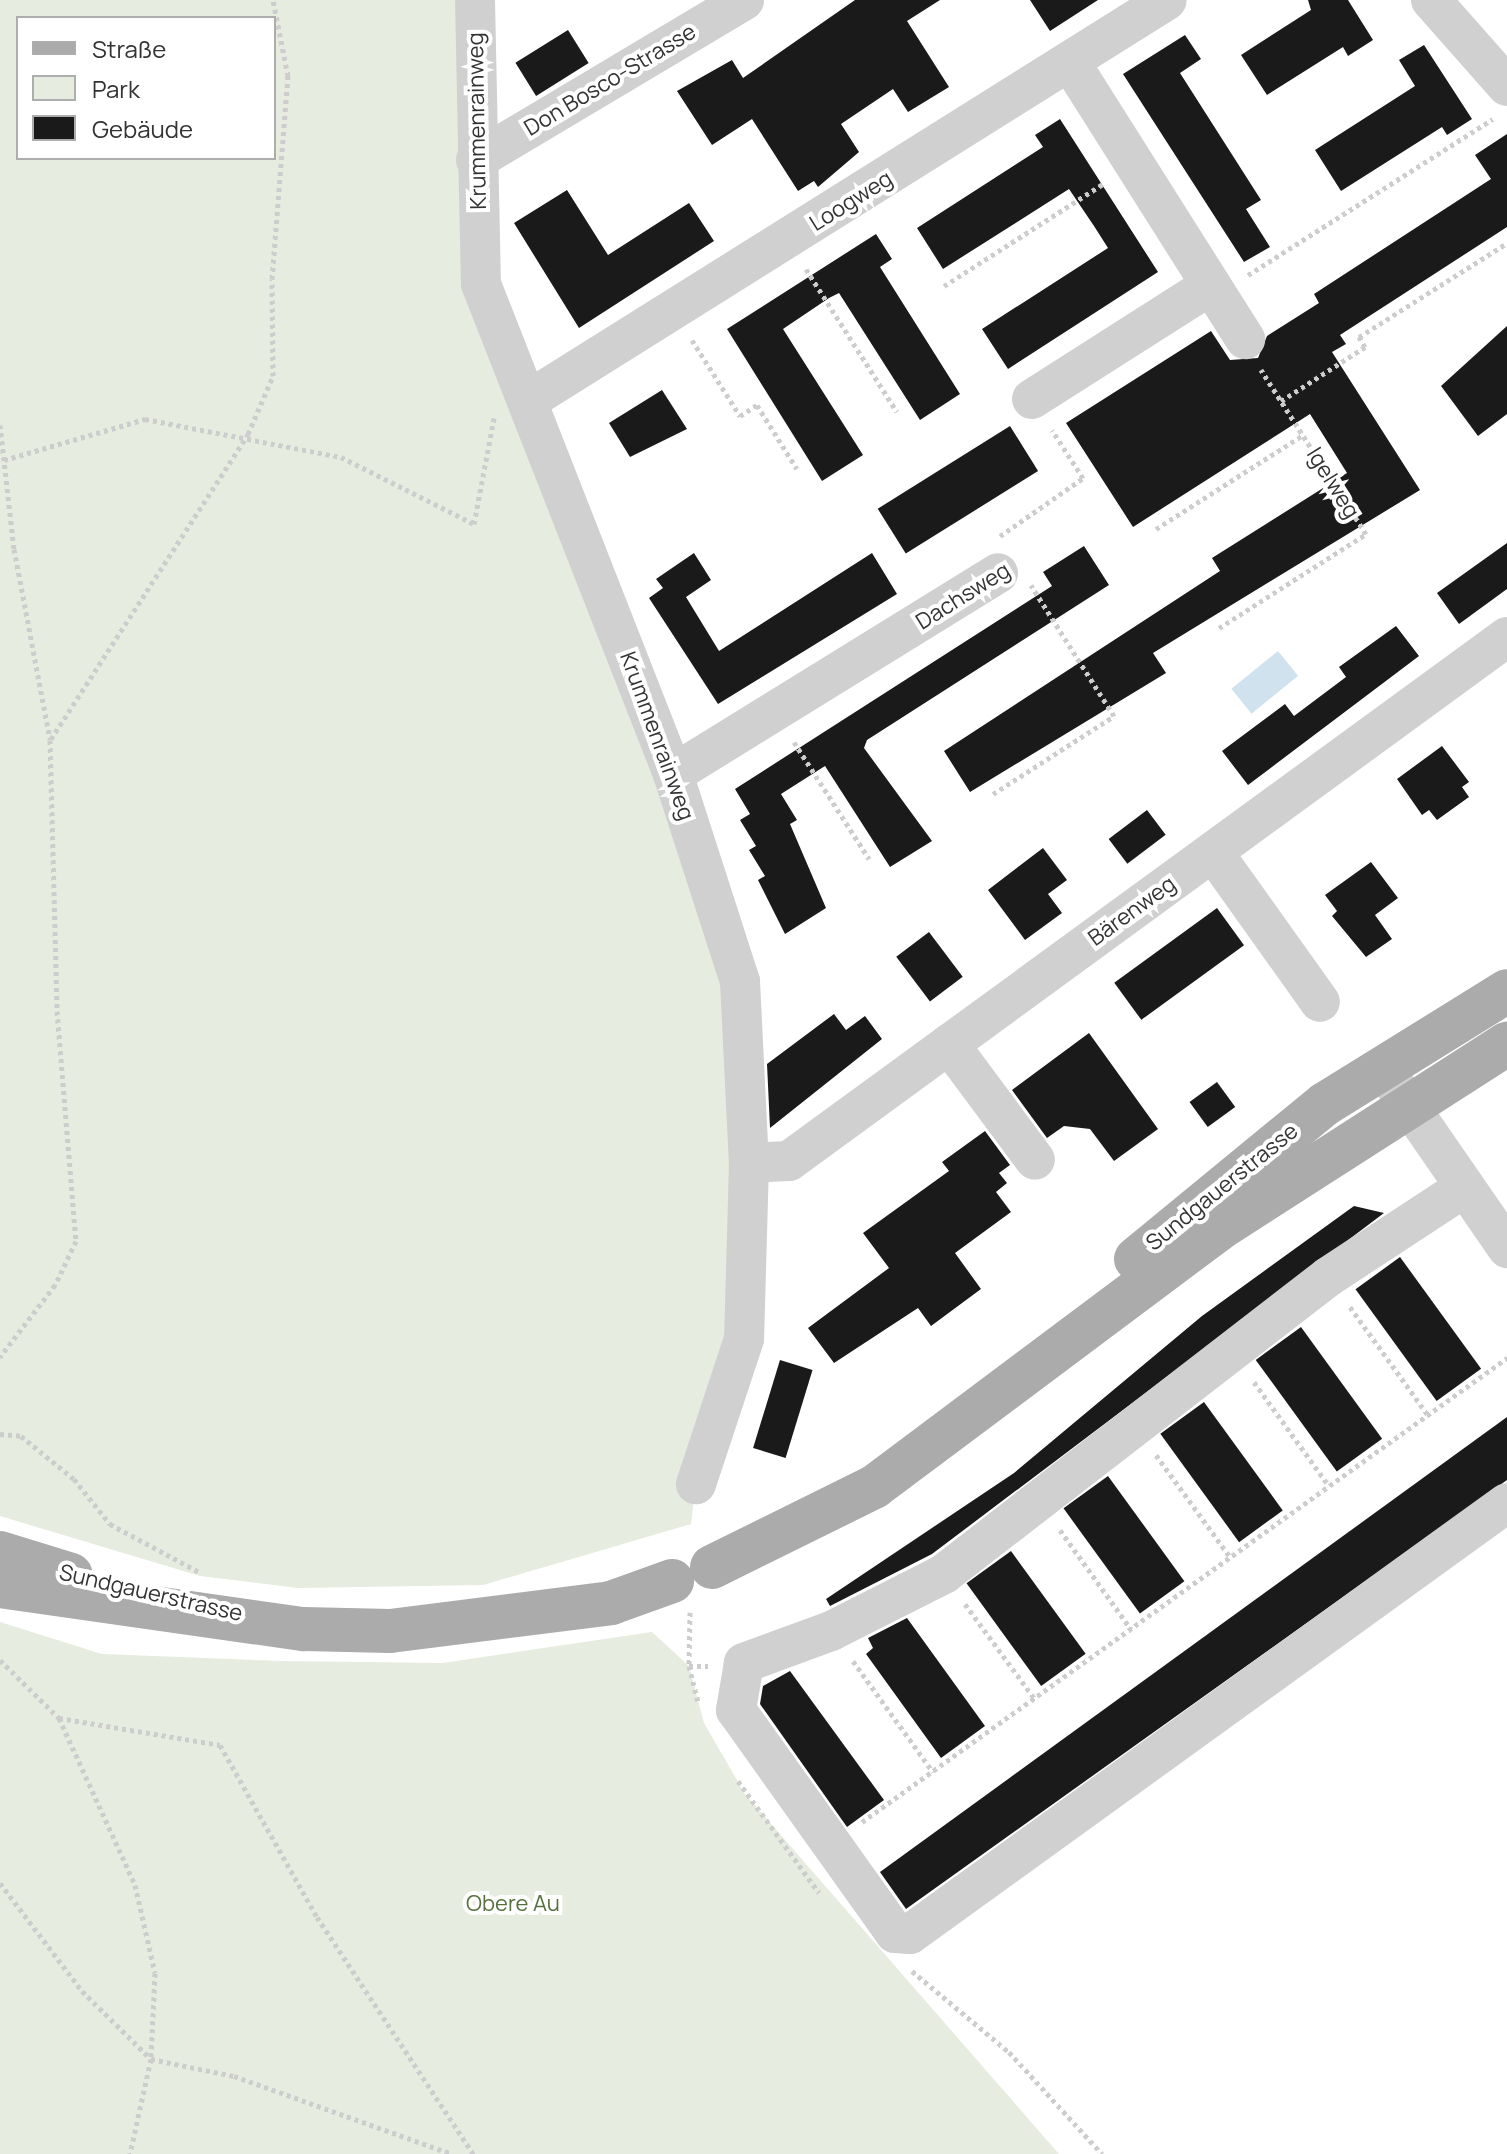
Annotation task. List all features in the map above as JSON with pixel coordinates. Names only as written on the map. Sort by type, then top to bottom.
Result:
[{"type":"main road","name":"Sundgauerstrasse","points":[[962,1416],[1233,1173],[1383,1068],[1507,991]]},
{"type":"main road","name":"Sundgauerstrasse","points":[[0,1586],[304,1629],[487,1624],[611,1603],[692,1574],[874,1487],[962,1416],[1217,1230],[1507,1044]]},
{"type":"main road","name":"Sundgauerstrasse","points":[[0,1553],[304,1629]]},
{"type":"street","name":"Krummenrainweg","points":[[475,0],[481,284],[532,398],[673,774],[740,981],[749,1163],[744,1339],[696,1484]]},
{"type":"street","name":"Don Bosco-Strasse","points":[[476,160],[744,0]]},
{"type":"street","name":"Loogweg","points":[[532,398],[788,241],[1167,0]]},
{"type":"street","points":[[1431,0],[1507,86]]},
{"type":"street","points":[[1070,62],[1245,339]]},
{"type":"street","points":[[1032,399],[1214,290]]},
{"type":"street","name":"Dachsweg","points":[[673,774],[776,715],[1007,567]]},
{"type":"street","name":"Bärenweg","points":[[749,1163],[789,1161],[1507,637]]},
{"type":"street","points":[[1213,852],[1320,1002]]},
{"type":"street","points":[[949,1044],[1035,1160]]},
{"type":"street","points":[[1383,1068],[1507,1248]]},
{"type":"street","points":[[1465,1187],[1328,1277],[1040,1503],[944,1574],[831,1631],[744,1663],[736,1710],[895,1933],[910,1934],[1507,1503]]},
{"type":"path","points":[[50,740],[248,434],[273,376],[272,279],[288,76],[273,0]]},
{"type":"path","points":[[1214,290],[1507,110]]},
{"type":"path","points":[[944,286],[1134,164]]},
{"type":"path","points":[[788,241],[897,412]]},
{"type":"path","points":[[1281,401],[1365,347],[1359,337],[1507,243]]},
{"type":"path","points":[[674,312],[740,416],[757,405],[797,469]]},
{"type":"path","name":"Igelweg","points":[[1219,628],[1366,534],[1245,339]]},
{"type":"path","points":[[4,460],[145,419],[248,434],[341,457],[474,524],[498,398],[532,398]]},
{"type":"path","points":[[1007,567],[998,533],[1083,478],[1032,399]]},
{"type":"path","points":[[0,425],[50,740],[57,1011],[76,1241],[55,1285],[0,1357]]},
{"type":"path","points":[[1156,529],[1303,435]]},
{"type":"path","name":"Dachsweg","points":[[993,794],[1114,716],[1007,567]]},
{"type":"path","points":[[776,715],[869,859]]},
{"type":"path","points":[[1328,1277],[1428,1415]]},
{"type":"path","points":[[1232,1352],[1329,1486]]},
{"type":"path","points":[[830,1845],[1507,1358]]},
{"type":"path","points":[[1136,1428],[1230,1557]]},
{"type":"path","points":[[0,1434],[21,1436],[74,1479],[110,1524],[214,1580]]},
{"type":"path","points":[[1040,1503],[1131,1629]]},
{"type":"path","points":[[944,1574],[1034,1698]]},
{"type":"path","points":[[831,1631],[933,1772]]},
{"type":"path","points":[[0,1660],[59,1718],[100,1795],[135,1885],[155,1973],[151,2059],[130,2154]]},
{"type":"path","points":[[689,1666],[705,1666]]},
{"type":"path","points":[[59,1718],[220,1745],[317,1917],[473,2154]]},
{"type":"path","points":[[0,1883],[82,1991],[151,2059],[234,2076],[452,2154]]},
{"type":"path","points":[[900,1962],[1009,2052],[1102,2154]]},
{"type":"green space","points":[[0,0],[475,0],[481,284],[740,981],[744,1339],[696,1483],[691,1524],[483,1585],[298,1588],[200,1576],[0,1516]]},
{"type":"green space","name":"Obere Au","points":[[0,1622],[102,1654],[282,1661],[443,1663],[652,1632],[689,1666],[704,1723],[745,1794],[1059,2154],[0,2154]]},
{"type":"water","points":[[1278,651],[1298,676],[1252,714],[1231,689]]},
{"type":"building","points":[[855,0],[940,0],[907,21],[949,87],[908,112],[893,89],[841,124],[859,152],[818,187],[814,181],[798,191],[752,119],[712,145],[677,91],[732,60],[743,78]]},
{"type":"building","points":[[1030,0],[1098,0],[1050,31]]},
{"type":"building","points":[[1308,0],[1348,0],[1373,40],[1348,56],[1343,47],[1267,95],[1241,55],[1311,10]]},
{"type":"building","points":[[568,30],[589,63],[536,96],[515,63]]},
{"type":"building","points":[[1185,35],[1201,59],[1180,73],[1261,200],[1246,209],[1270,247],[1244,262],[1123,74]]},
{"type":"building","points":[[1424,45],[1472,119],[1447,135],[1442,127],[1341,191],[1315,150],[1415,86],[1399,60]]},
{"type":"building","points":[[1060,119],[1158,272],[1008,369],[982,329],[1108,248],[1094,226],[1069,189],[943,269],[917,228],[1043,147],[1035,135]]},
{"type":"building","points":[[1507,134],[1507,227],[1340,335],[1346,344],[1332,352],[1420,490],[1153,653],[1166,673],[970,792],[944,751],[1220,571],[1212,558],[1347,473],[1310,414],[1133,527],[1066,423],[1211,331],[1230,360],[1258,358],[1267,336],[1319,303],[1314,294],[1491,179],[1475,155]]},
{"type":"building","points":[[567,190],[608,255],[689,203],[714,241],[579,328],[514,223]]},
{"type":"building","points":[[876,234],[892,259],[880,267],[960,394],[920,420],[839,293],[829,298],[783,329],[863,455],[822,481],[727,329]]},
{"type":"building","points":[[1507,326],[1507,414],[1478,436],[1441,386]]},
{"type":"building","points":[[662,390],[687,429],[630,457],[609,423]]},
{"type":"building","points":[[1010,426],[1038,471],[906,554],[878,509]]},
{"type":"building","points":[[1507,543],[1507,589],[1459,624],[1437,593]]},
{"type":"building","points":[[1084,546],[1109,585],[867,740],[864,748],[932,841],[890,867],[825,766],[781,794],[797,820],[790,824],[826,908],[785,934],[758,880],[765,876],[749,850],[756,846],[740,820],[750,814],[735,789],[1052,586],[1043,572]]},
{"type":"building","points":[[694,553],[711,580],[686,597],[719,651],[872,553],[897,594],[718,704],[649,598],[663,588],[656,579]]},
{"type":"building","points":[[1396,626],[1419,656],[1248,785],[1222,751],[1285,704],[1294,716],[1346,677],[1339,667]]},
{"type":"building","points":[[1442,746],[1469,782],[1462,787],[1469,797],[1437,820],[1429,810],[1422,815],[1397,779]]},
{"type":"building","points":[[1147,810],[1166,835],[1127,864],[1109,839]]},
{"type":"building","points":[[1043,848],[1067,880],[1048,894],[1062,913],[1025,940],[988,890]]},
{"type":"building","points":[[1371,862],[1398,898],[1375,915],[1392,939],[1366,957],[1332,916],[1337,911],[1325,895]]},
{"type":"building","points":[[1217,908],[1244,945],[1141,1020],[1114,983]]},
{"type":"building","points":[[929,932],[963,977],[930,1001],[896,957]]},
{"type":"building","points":[[834,1014],[846,1030],[865,1016],[882,1039],[770,1128],[767,1064]]},
{"type":"building","points":[[1089,1033],[1158,1129],[1114,1161],[1090,1129],[1064,1126],[1047,1138],[1012,1090]]},
{"type":"building","points":[[1217,1082],[1235,1107],[1208,1127],[1189,1102]]},
{"type":"building","points":[[985,1131],[1010,1165],[999,1173],[1007,1183],[996,1192],[1011,1212],[955,1253],[981,1289],[931,1326],[918,1308],[834,1363],[808,1328],[889,1268],[863,1233],[949,1171],[942,1162]]},
{"type":"building","points":[[1354,1206],[1384,1213],[932,1554],[830,1606],[826,1599],[1014,1473],[1202,1316]]},
{"type":"building","points":[[1400,1257],[1481,1369],[1437,1401],[1356,1289]]},
{"type":"building","points":[[1301,1327],[1382,1439],[1337,1472],[1256,1360]]},
{"type":"building","points":[[780,1360],[813,1370],[786,1458],[753,1448]]},
{"type":"building","points":[[1204,1402],[1283,1510],[1239,1542],[1160,1434]]},
{"type":"building","points":[[1507,1417],[1507,1480],[906,1909],[880,1872]]},
{"type":"building","points":[[1108,1476],[1184,1581],[1140,1614],[1064,1508]]},
{"type":"building","points":[[1011,1551],[1086,1654],[1041,1686],[967,1583]]},
{"type":"building","points":[[907,1618],[985,1726],[941,1758],[866,1654],[873,1648],[868,1638]]},
{"type":"building","points":[[790,1671],[884,1800],[847,1827],[760,1704],[763,1686]]}]
